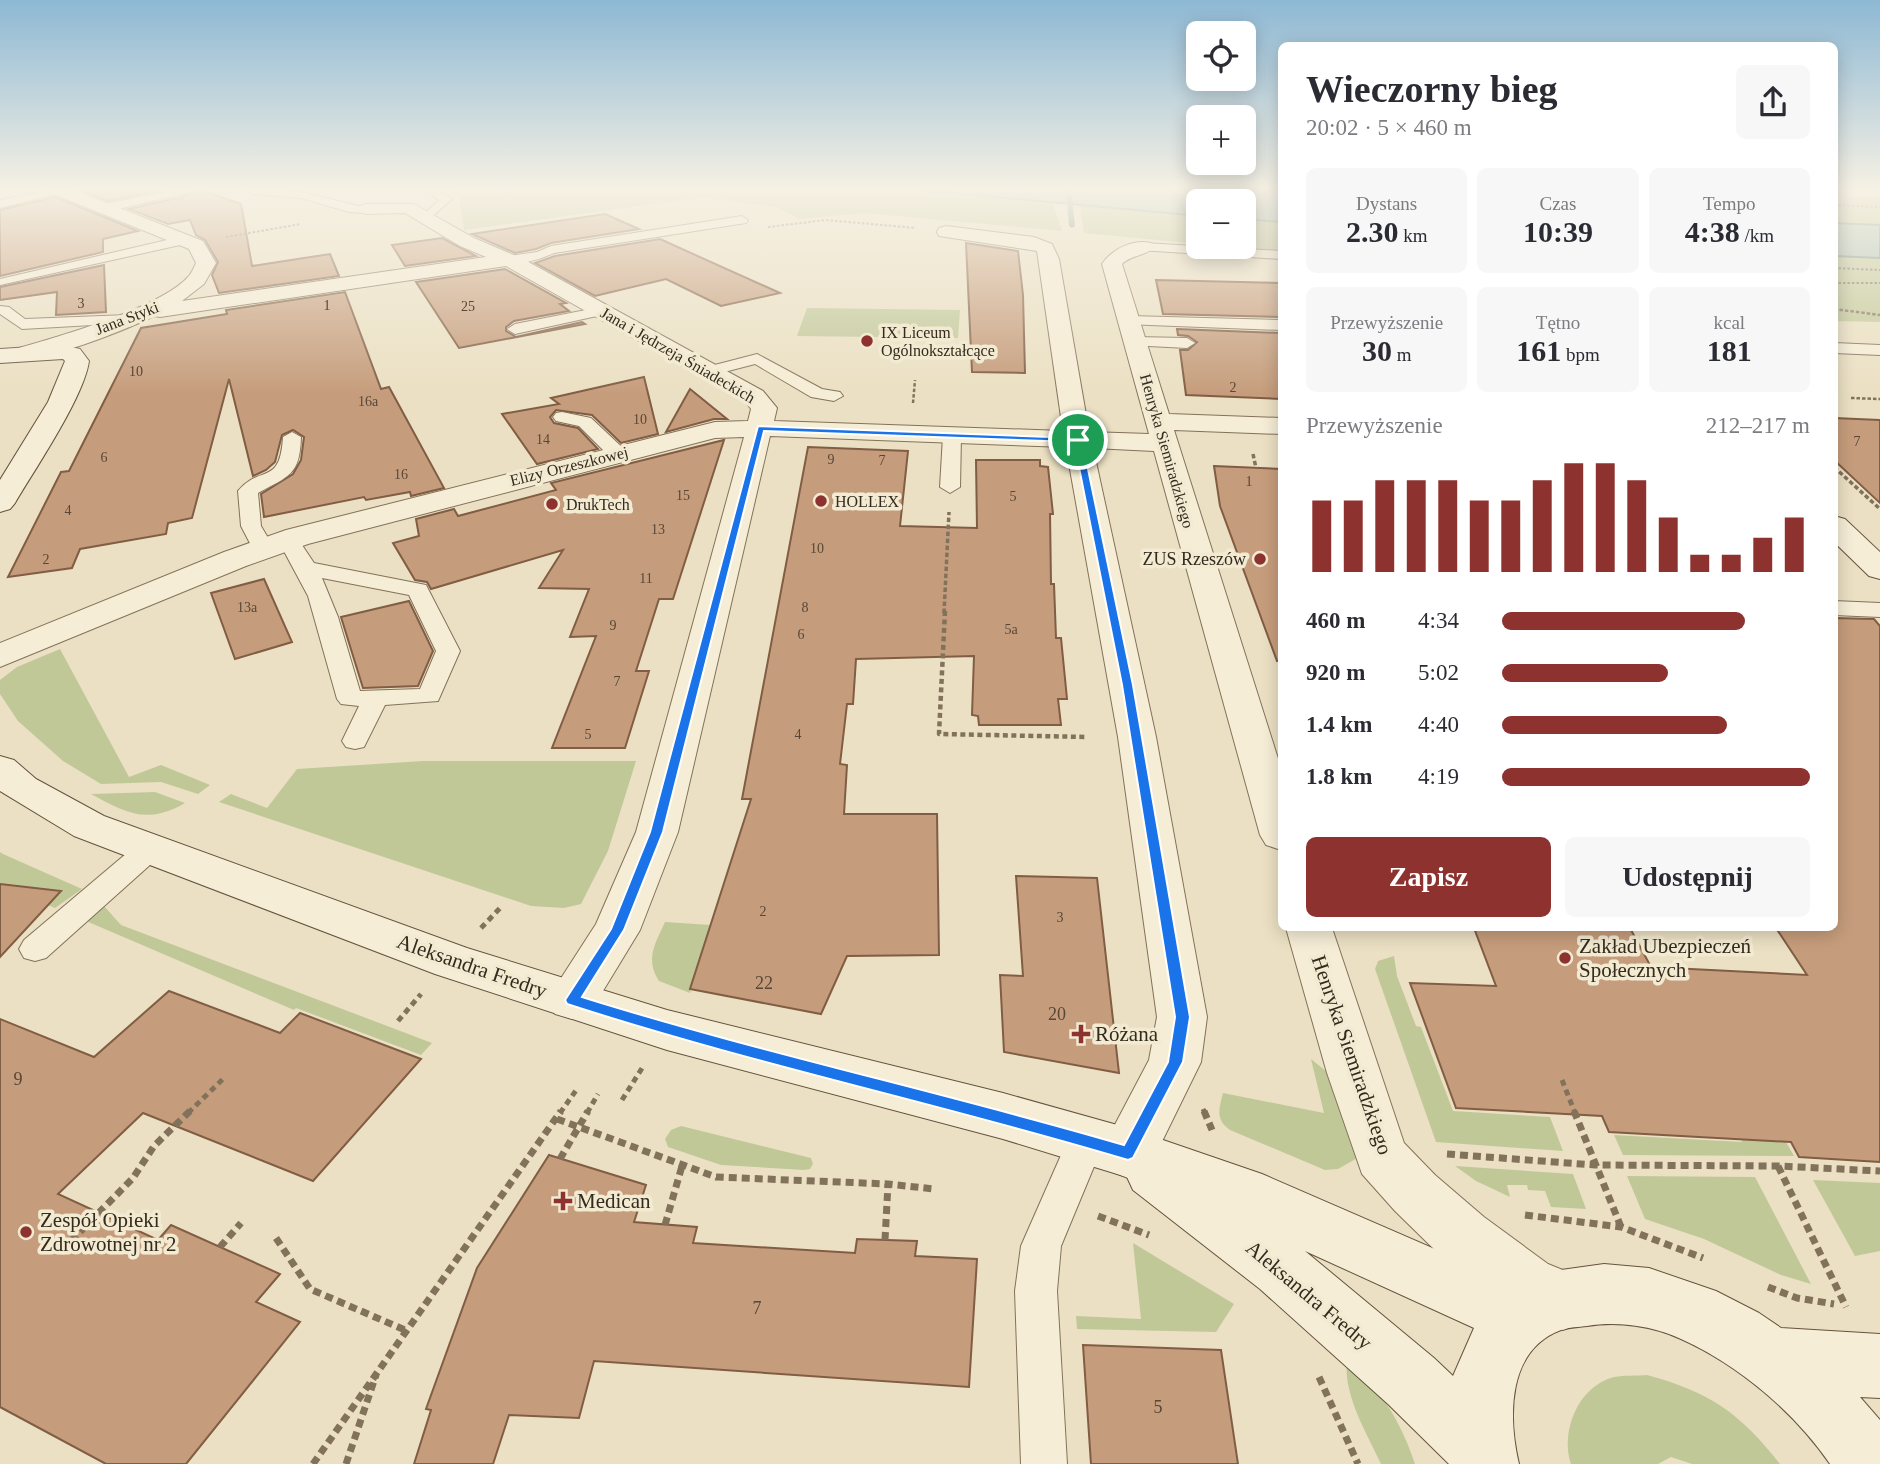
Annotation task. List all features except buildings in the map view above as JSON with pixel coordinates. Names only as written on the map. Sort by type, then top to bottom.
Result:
[{"type":"street","name":"Jana Styki","points":[[0,356],[27,353],[136,316],[185,291],[203,274],[206,257]]},
{"type":"street","name":"Jana i Jędrzeja Śniadeckich","points":[[503,257],[754,396],[761,403],[764,414],[657,832],[617,930],[572,1000]]},
{"type":"street","points":[[1048,257],[1078,440],[1127,685],[1182,1017],[1175,1062],[1107,1147]]},
{"type":"street","name":"Henryka Siemiradzkiego","points":[[1119,257],[1112,264],[1278,825]]},
{"type":"street","points":[[136,316],[508,260]]},
{"type":"street","points":[[0,503],[61,402],[66,386],[27,353]]},
{"type":"street","name":"Elizy Orzeszkowej","points":[[0,656],[276,544],[715,430],[761,428],[1078,440],[1162,432],[1278,426]]},
{"type":"street","points":[[1838,529],[1880,569]]},
{"type":"street","name":"Aleksandra Fredry","points":[[0,769],[22,788],[89,826],[452,961],[667,1030],[1107,1147],[1242,1192],[1352,1244],[1543,1309]]},
{"type":"street","name":"Henryka Siemiradzkiego","points":[[1310,931],[1353,1073],[1382,1157],[1415,1193],[1462,1237],[1528,1286],[1543,1309]]},
{"type":"street","name":"Aleksandra Fredry","points":[[1107,1147],[1282,1269],[1411,1381],[1483,1456]]},
{"type":"street","points":[[1483,1456],[1479,1402],[1488,1363],[1508,1330],[1543,1309],[1578,1295],[1621,1294],[1671,1304],[1720,1325],[1774,1359],[1818,1397],[1859,1445],[1871,1464]]},
{"type":"street","points":[[1774,1359],[1880,1366]]},
{"type":"lane","points":[[4,282],[115,257]]},
{"type":"lane","points":[[508,260],[525,257]]},
{"type":"lane","points":[[0,310],[4,310],[22,324],[136,316]]},
{"type":"lane","points":[[515,329],[601,311]]},
{"type":"lane","points":[[1132,331],[1278,325]]},
{"type":"lane","points":[[1132,331],[1187,342]]},
{"type":"lane","points":[[1838,348],[1880,350]]},
{"type":"lane","points":[[709,371],[757,359],[817,393],[834,396]]},
{"type":"lane","points":[[562,417],[586,422],[618,454]]},
{"type":"lane","points":[[950,487],[952,436]]},
{"type":"lane","points":[[292,437],[291,460],[279,474],[248,491],[251,526],[307,568],[418,590],[448,651],[429,696],[350,699],[327,613],[307,568]]},
{"type":"lane","points":[[1838,608],[1880,610]]},
{"type":"lane","points":[[355,741],[375,699]]},
{"type":"lane","points":[[35,949],[150,849]]},
{"type":"lane","points":[[1044,1464],[1036,1291],[1041,1246],[1107,1147]]},
{"type":"path","points":[[1838,268],[1880,270]]},
{"type":"path","points":[[1838,283],[1880,283]]},
{"type":"path","points":[[1838,310],[1880,315]]},
{"type":"path","points":[[1851,398],[1880,399]]},
{"type":"path","points":[[1838,471],[1880,509]]},
{"type":"path","points":[[950,487],[939,734],[1087,737]]},
{"type":"path","points":[[71,1241],[133,1178],[154,1146],[225,1077]]},
{"type":"path","points":[[1562,1080],[1621,1227]]},
{"type":"path","points":[[313,1464],[378,1368],[578,1089]]},
{"type":"path","points":[[560,1159],[598,1094]]},
{"type":"path","points":[[556,1119],[716,1177],[888,1184],[934,1189]]},
{"type":"path","points":[[1435,1157],[1444,1154],[1595,1165],[1778,1166],[1880,1171]]},
{"type":"path","points":[[666,1225],[682,1166]]},
{"type":"path","points":[[1778,1166],[1846,1307]]},
{"type":"path","points":[[885,1240],[888,1184]]},
{"type":"path","points":[[1087,1212],[1163,1241]]},
{"type":"path","points":[[1520,1214],[1621,1227],[1684,1249],[1708,1261]]},
{"type":"path","points":[[220,1247],[241,1223]]},
{"type":"path","points":[[276,1238],[310,1289],[405,1330]]},
{"type":"path","points":[[1755,1283],[1797,1298],[1858,1307]]},
{"type":"path","points":[[346,1464],[378,1368]]},
{"type":"path","points":[[1315,1369],[1358,1464]]},
{"type":"green space","points":[[1838,257],[1880,258],[1880,322],[1838,321]]},
{"type":"green space","points":[[807,308],[960,310],[958,338],[797,336]]},
{"type":"green space","points":[[60,649],[129,777],[161,765],[210,785],[198,794],[161,782],[101,784],[63,761],[18,721],[0,694],[0,680],[17,667]]},
{"type":"green space","points":[[423,761],[636,761],[608,851],[581,904],[564,908],[531,906],[219,802],[231,794],[267,808],[297,769]]},
{"type":"green space","points":[[155,792],[185,803],[159,814],[137,814],[115,807],[91,794]]},
{"type":"green space","points":[[0,852],[82,889],[55,908],[48,905],[60,891],[0,884]]},
{"type":"green space","points":[[104,906],[121,925],[432,1043],[421,1055],[296,1008],[294,1010],[86,921]]},
{"type":"green space","points":[[665,922],[711,925],[690,993],[659,981],[655,973],[653,951]]},
{"type":"green space","points":[[1394,956],[1397,976],[1416,1026],[1421,1027],[1453,1111],[1550,1117],[1563,1151],[1436,1142],[1375,969],[1378,961]]},
{"type":"green space","points":[[1311,1059],[1337,1080],[1361,1156],[1338,1169],[1325,1170],[1230,1130],[1220,1118],[1223,1093],[1324,1113]]},
{"type":"green space","points":[[1735,1125],[1778,1128],[1794,1156],[1623,1155],[1614,1135],[1742,1142]]},
{"type":"green space","points":[[681,1126],[811,1158],[813,1164],[810,1169],[804,1170],[721,1165],[668,1147],[665,1139],[671,1130]]},
{"type":"green space","points":[[1455,1166],[1573,1174],[1586,1209],[1551,1207],[1545,1191],[1528,1190],[1527,1185],[1507,1185],[1510,1197],[1476,1181]]},
{"type":"green space","points":[[1627,1176],[1755,1177],[1811,1284],[1781,1275],[1704,1239],[1645,1219]]},
{"type":"green space","points":[[1813,1180],[1880,1183],[1880,1251],[1855,1256]]},
{"type":"green space","points":[[1133,1243],[1234,1304],[1216,1332],[1077,1329],[1076,1316],[1141,1319]]},
{"type":"green space","points":[[1348,1352],[1387,1405],[1415,1464],[1381,1464],[1351,1395],[1346,1367]]},
{"type":"green space","points":[[1647,1375],[1689,1389],[1722,1407],[1751,1431],[1780,1464],[1692,1464],[1671,1457],[1658,1464],[1571,1464],[1568,1451],[1570,1425],[1582,1400],[1601,1382],[1614,1377]]},
{"type":"place","name":"IX Liceum Ogólnokształcące","points":[[867,341]]},
{"type":"place","name":"HOLLEX","points":[[821,501]]},
{"type":"place","name":"DrukTech","points":[[552,504]]},
{"type":"place","name":"ZUS Rzeszów","points":[[1260,559]]},
{"type":"place","name":"Zakład Ubezpieczeń Społecznych","points":[[1565,958]]},
{"type":"place","name":"Różana","points":[[1081,1034]]},
{"type":"place","name":"Medican","points":[[563,1201]]},
{"type":"place","name":"Zespół Opieki Zdrowotnej nr 2","points":[[26,1232]]},
{"type":"route","points":[[761,428],[1078,440],[1127,685],[1182,1017],[1175,1062],[1128,1153],[1003,1116],[667,1030],[572,1000],[617,930],[657,832],[761,428]]}]
